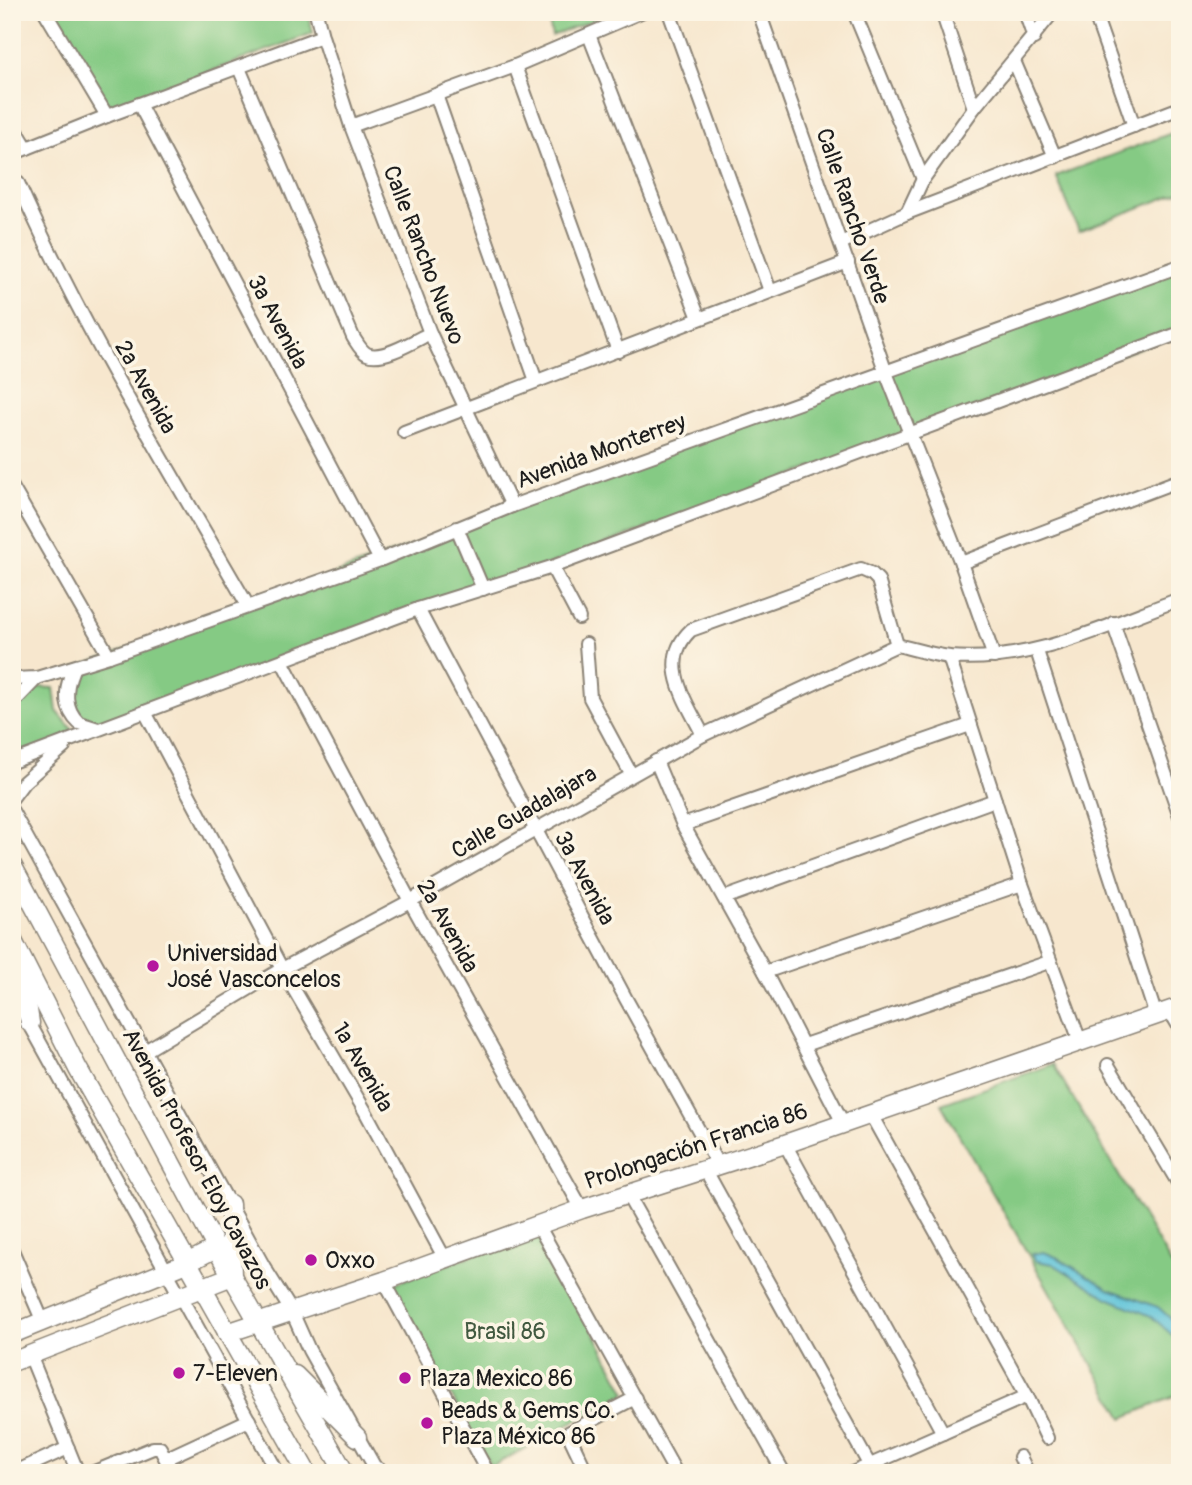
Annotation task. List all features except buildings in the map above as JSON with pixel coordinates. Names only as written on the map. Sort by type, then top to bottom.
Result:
[{"type":"main road","name":"Avenida Profesor Eloy Cavazos","points":[[12,865],[216,1248],[345,1473]]},
{"type":"main road","points":[[12,939],[78,1069],[307,1473]]},
{"type":"main road","points":[[21,956],[30,1023]]},
{"type":"main road","name":"Prolongación Francia 86","points":[[227,1333],[384,1281],[582,1209],[785,1144],[1168,1011]]},
{"type":"main road","points":[[12,1362],[232,1276],[230,1204]]},
{"type":"main road","points":[[12,1334],[187,1263],[216,1248]]},
{"type":"main road","points":[[281,1363],[357,1437]]},
{"type":"street","points":[[44,12],[107,116]]},
{"type":"street","name":"Calle Rancho Nuevo","points":[[316,12],[351,125],[430,333],[512,506]]},
{"type":"street","points":[[351,125],[515,66],[641,12]]},
{"type":"street","points":[[669,12],[770,291]]},
{"type":"street","name":"Calle Rancho Verde","points":[[759,12],[885,370],[961,563],[994,657]]},
{"type":"street","points":[[854,12],[923,178]]},
{"type":"street","points":[[942,12],[974,108]]},
{"type":"street","points":[[1026,12],[1034,38]]},
{"type":"street","points":[[907,213],[923,178],[974,108],[1053,12]]},
{"type":"street","points":[[1094,12],[1134,126]]},
{"type":"street","points":[[12,154],[322,36]]},
{"type":"street","points":[[589,36],[699,318]]},
{"type":"street","points":[[1014,61],[1055,157]]},
{"type":"street","points":[[515,66],[618,351]]},
{"type":"street","points":[[239,68],[353,337],[365,353],[374,355],[385,354],[430,333]]},
{"type":"street","points":[[436,95],[536,381]]},
{"type":"street","name":"3a Avenida","points":[[139,104],[380,559]]},
{"type":"street","points":[[841,243],[907,213],[1180,108]]},
{"type":"street","points":[[12,123],[27,148]]},
{"type":"street","name":"2a Avenida","points":[[18,183],[71,292],[172,478],[248,606]]},
{"type":"street","points":[[404,432],[848,262]]},
{"type":"street","name":"Avenida Monterrey","points":[[12,679],[37,678],[109,656],[380,559],[512,506],[885,370],[1180,266]]},
{"type":"street","points":[[12,762],[69,743],[99,729],[418,609],[552,567],[1180,333]]},
{"type":"street","points":[[961,563],[1180,480]]},
{"type":"street","points":[[12,487],[109,656]]},
{"type":"street","points":[[457,528],[483,589]]},
{"type":"street","points":[[552,567],[579,618]]},
{"type":"street","points":[[704,735],[684,699],[673,661],[681,641],[691,630],[861,569],[872,573],[878,580],[897,645],[949,657],[994,657],[1037,651],[1180,599]]},
{"type":"street","name":"3a Avenida","points":[[418,609],[870,1466]]},
{"type":"street","points":[[1113,623],[1180,816]]},
{"type":"street","points":[[586,644],[590,698],[631,775]]},
{"type":"street","name":"Calle Guadalajara","points":[[145,1051],[282,969],[410,901],[704,735],[897,645]]},
{"type":"street","points":[[1037,651],[1168,1011],[1180,1028]]},
{"type":"street","points":[[949,657],[1021,884],[1080,1041]]},
{"type":"street","name":"2a Avenida","points":[[282,661],[410,901],[582,1209]]},
{"type":"street","points":[[72,668],[67,683],[68,707],[79,723],[99,729]]},
{"type":"street","points":[[12,704],[37,678]]},
{"type":"street","name":"1a Avenida","points":[[145,712],[282,969],[365,1111],[444,1259]]},
{"type":"street","points":[[683,825],[970,725]]},
{"type":"street","points":[[12,798],[24,782],[69,743]]},
{"type":"street","points":[[656,761],[683,825],[765,972],[843,1123]]},
{"type":"street","points":[[724,898],[995,800]]},
{"type":"street","points":[[12,811],[292,1312],[309,1350],[377,1472]]},
{"type":"street","points":[[765,972],[1021,884]]},
{"type":"street","points":[[804,1045],[1049,962]]},
{"type":"street","points":[[12,992],[278,1473]]},
{"type":"street","points":[[1108,1065],[1180,1186]]},
{"type":"street","points":[[870,1113],[1027,1396],[1047,1438]]},
{"type":"street","points":[[785,1144],[943,1433]]},
{"type":"street","points":[[627,1194],[784,1473]]},
{"type":"street","points":[[538,1225],[676,1473]]},
{"type":"street","points":[[12,1250],[43,1322]]},
{"type":"street","points":[[384,1281],[488,1473]]},
{"type":"street","points":[[30,1355],[78,1473]]},
{"type":"street","points":[[852,1473],[1027,1396]]},
{"type":"street","points":[[587,1473],[568,1433],[635,1398]]},
{"type":"street","points":[[167,1458],[249,1420]]},
{"type":"street","points":[[13,1473],[68,1448]]},
{"type":"street","points":[[92,1473],[148,1448],[160,1448],[173,1473]]},
{"type":"street","points":[[1020,1457],[1028,1473]]},
{"type":"green space","points":[[54,12],[308,12],[313,33],[110,109]]},
{"type":"green space","points":[[547,12],[614,12],[552,36]]},
{"type":"green space","points":[[1180,130],[1180,192],[1079,231],[1056,176]]},
{"type":"green space","points":[[1180,266],[1180,333],[99,729],[83,726],[68,707],[73,669]]},
{"type":"green space","points":[[31,687],[54,688],[57,711],[73,730],[55,743],[12,759],[12,708]]},
{"type":"green space","points":[[1053,1064],[1180,1279],[1180,1394],[1123,1418],[941,1104]]},
{"type":"green space","name":"Brasil 86","points":[[540,1231],[626,1393],[491,1467],[390,1285]]},
{"type":"water","points":[[1044,1252],[1109,1289],[1158,1307],[1180,1327],[1180,1342],[1151,1316],[1108,1298],[1053,1264],[1036,1261],[1032,1254]]},
{"type":"place","name":"Universidad José Vasconcelos","points":[[153,966]]},
{"type":"place","name":"Oxxo","points":[[311,1260]]},
{"type":"place","name":"7-Eleven","points":[[179,1373]]},
{"type":"place","name":"Plaza Mexico 86","points":[[405,1378]]},
{"type":"place","name":"Beads & Gems Co. Plaza México 86","points":[[427,1423]]}]
